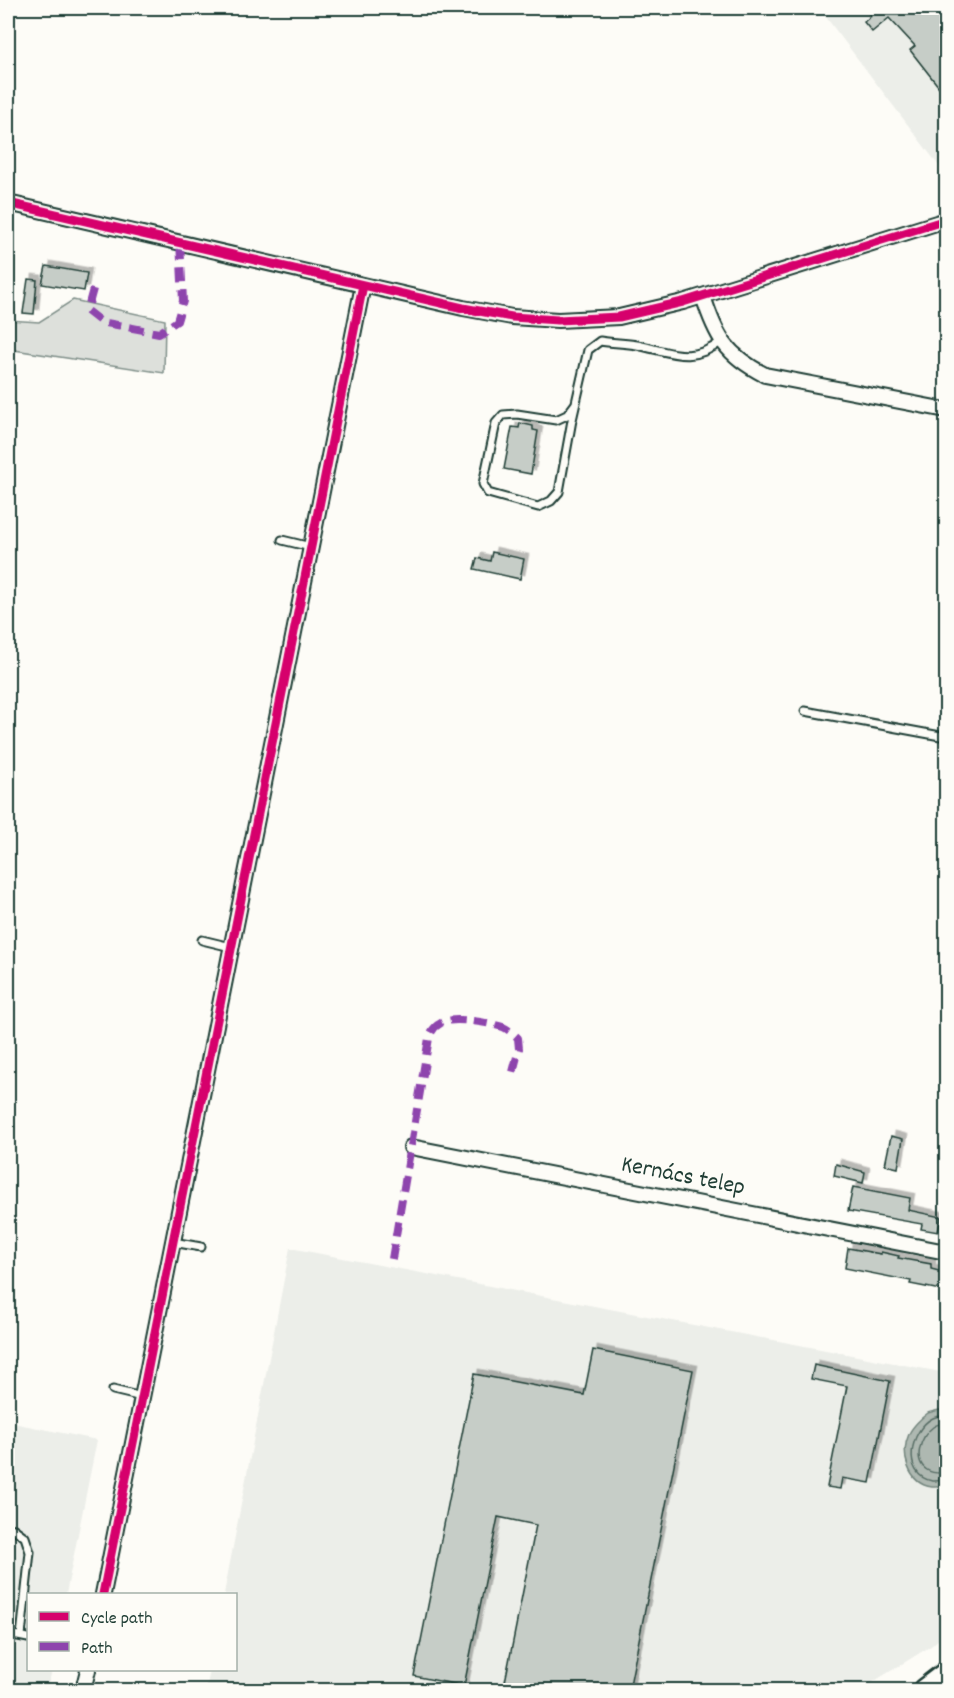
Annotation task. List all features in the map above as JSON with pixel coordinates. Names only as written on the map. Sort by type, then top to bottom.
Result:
[{"type":"main road","points":[[925,1690],[946,1674]]},
{"type":"street","points":[[8,203],[464,308],[512,316],[558,320],[619,317],[654,309],[703,296],[946,220]]},
{"type":"street","points":[[103,1593],[363,285]]},
{"type":"street","points":[[703,296],[715,330],[722,341],[749,367],[765,375],[946,410]]},
{"type":"street","name":"Kernács telep","points":[[411,1147],[946,1252]]},
{"type":"street","points":[[83,1690],[88,1671]]},
{"type":"lane","points":[[576,404],[567,415],[556,420],[517,414],[503,415],[496,423],[483,484],[488,494],[538,507],[551,501],[559,492],[588,350],[600,341],[635,345],[679,355],[693,355],[705,352],[722,341]]},
{"type":"lane","points":[[282,540],[311,547]]},
{"type":"lane","points":[[805,711],[946,737]]},
{"type":"lane","points":[[202,940],[231,947]]},
{"type":"lane","points":[[173,1242],[201,1247]]},
{"type":"lane","points":[[113,1390],[142,1397]]},
{"type":"lane","points":[[8,1528],[14,1529],[25,1537],[30,1552],[28,1593]]},
{"type":"lane","points":[[8,1634],[25,1637],[27,1603]]},
{"type":"shaded area","points":[[819,8],[946,8],[946,175]]},
{"type":"shaded area","points":[[73,300],[165,320],[164,373],[8,349],[8,320],[39,322]]},
{"type":"shaded area","points":[[290,1248],[946,1373],[946,1633],[931,1646],[860,1690],[206,1690],[210,1671],[237,1671],[237,1593],[224,1593]]},
{"type":"shaded area","points":[[8,1422],[97,1440],[66,1593],[27,1593],[27,1671],[52,1671],[47,1690],[8,1690]]},
{"type":"water","points":[[946,1409],[946,1486],[932,1487],[924,1485],[912,1474],[906,1459],[906,1442],[912,1428],[925,1415]]},
{"type":"building","points":[[864,8],[946,8],[946,96],[910,50],[915,46],[889,18],[872,32],[864,22],[871,16]]},
{"type":"building","points":[[46,266],[87,273],[84,291],[42,284]]},
{"type":"building","points":[[28,279],[37,280],[34,314],[23,313]]},
{"type":"building","points":[[520,423],[533,426],[533,430],[538,431],[531,474],[504,469],[512,427],[519,428]]},
{"type":"building","points":[[492,552],[524,559],[520,579],[474,569],[477,558],[490,561]]},
{"type":"building","points":[[891,1136],[903,1139],[898,1168],[885,1165]]},
{"type":"building","points":[[836,1164],[865,1172],[863,1183],[834,1176]]},
{"type":"building","points":[[853,1187],[910,1198],[908,1210],[941,1217],[938,1232],[921,1229],[922,1224],[848,1211]]},
{"type":"building","points":[[848,1248],[881,1254],[881,1252],[899,1256],[898,1258],[931,1264],[931,1269],[946,1275],[946,1291],[910,1284],[911,1281],[845,1268]]},
{"type":"building","points":[[593,1350],[693,1370],[629,1690],[523,1690],[504,1687],[536,1525],[498,1517],[464,1686],[414,1676],[474,1374],[584,1395]]},
{"type":"building","points":[[814,1365],[890,1381],[870,1483],[842,1478],[840,1489],[827,1487],[847,1386],[811,1379]]},
{"type":"marked path","points":[[93,289],[87,311],[101,322],[159,333],[177,321],[183,301],[180,241]]},
{"type":"marked path","points":[[392,1259],[432,1031],[441,1023],[454,1020],[481,1022],[503,1027],[518,1038],[519,1049],[513,1072]]},
{"type":"cycle path","points":[[8,203],[463,308],[512,317],[558,320],[619,317],[683,302],[946,220]]},
{"type":"cycle path","points":[[103,1593],[363,285]]}]
